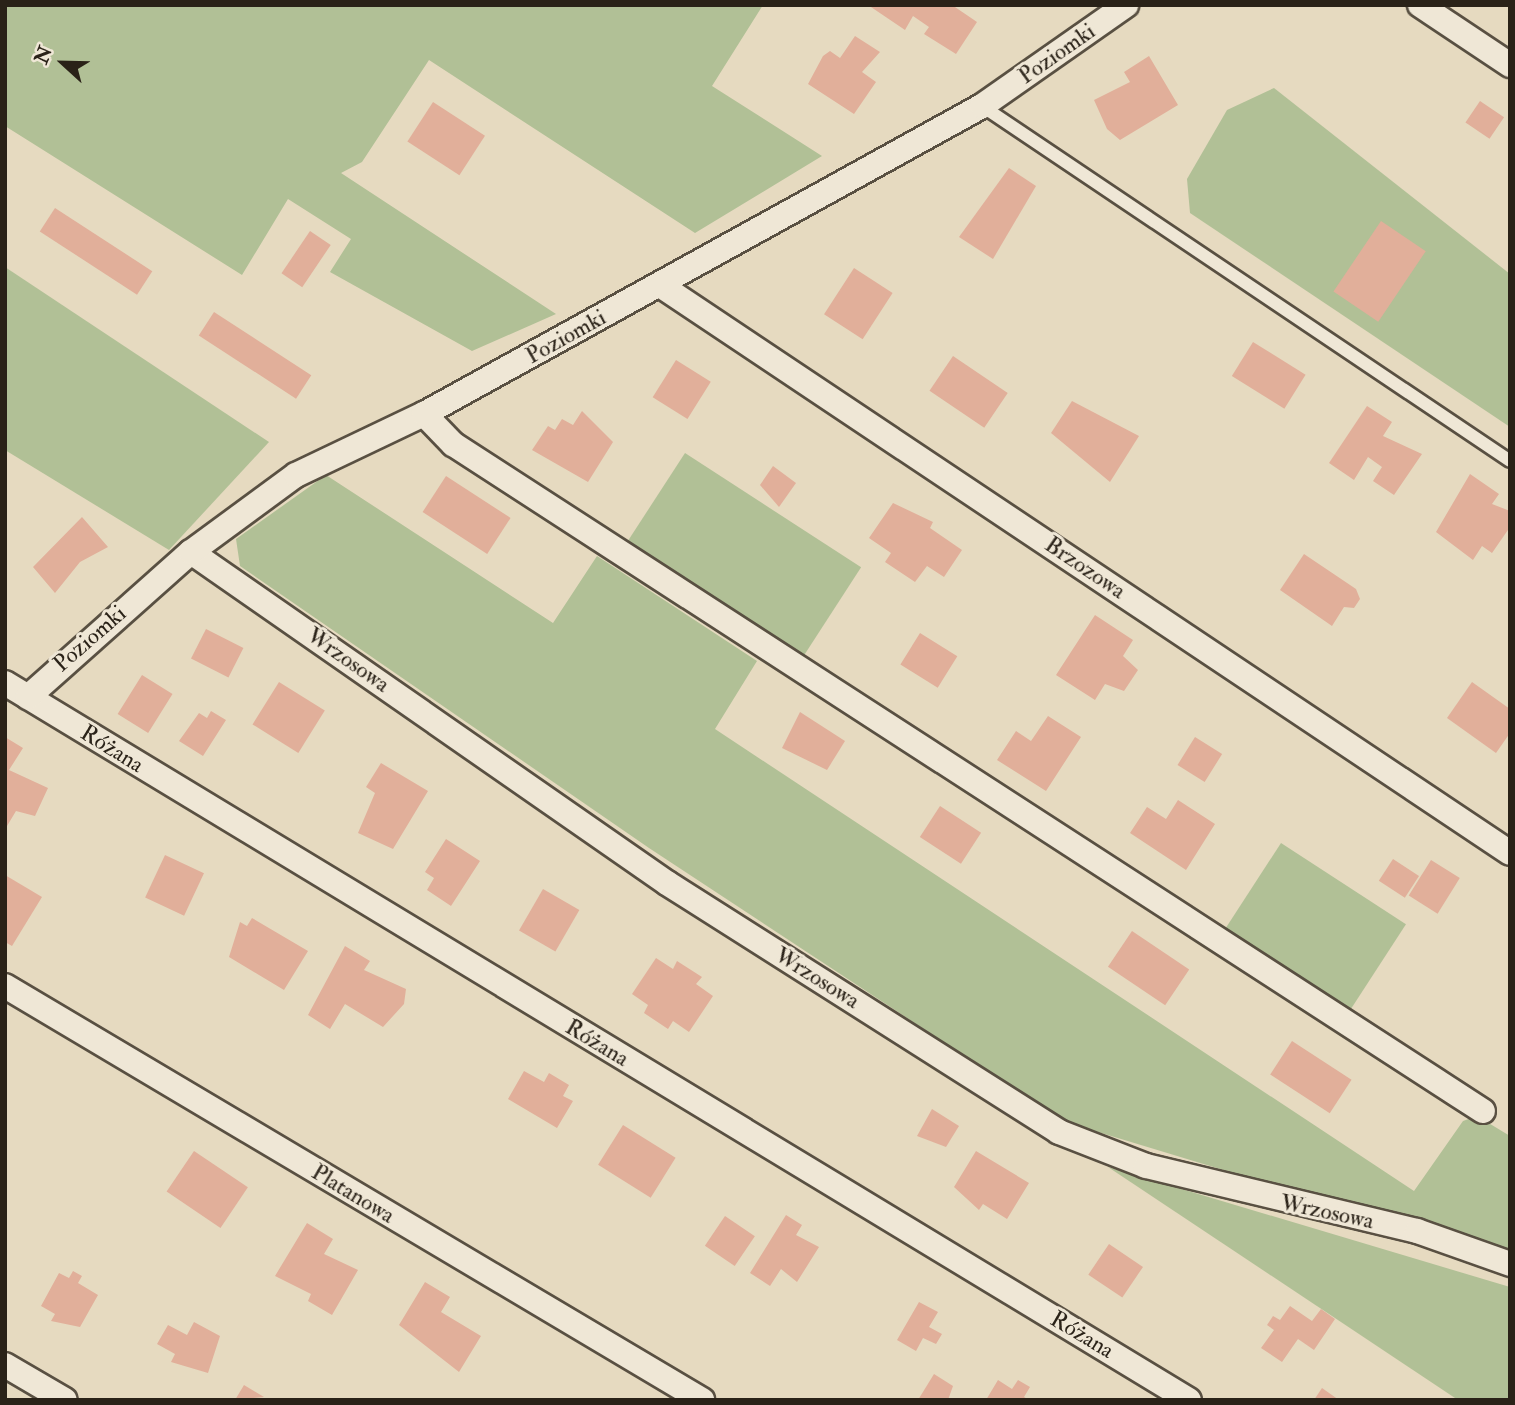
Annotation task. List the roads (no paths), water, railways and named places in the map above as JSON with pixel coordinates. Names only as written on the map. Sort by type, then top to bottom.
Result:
[{"type":"street","name":"Poziomki","points":[[28,697],[191,552],[296,475],[424,414],[982,106],[1126,5]]},
{"type":"street","points":[[1420,5],[1510,65]]},
{"type":"street","name":"Brzozowa","points":[[660,285],[1510,853]]},
{"type":"street","points":[[424,414],[443,437],[1483,1111]]},
{"type":"street","name":"Wrzosowa","points":[[191,552],[667,883],[1059,1132],[1146,1166],[1417,1231],[1510,1264]]},
{"type":"street","name":"Różana","points":[[5,683],[1189,1400]]},
{"type":"street","name":"Platanowa","points":[[5,986],[702,1400]]},
{"type":"street","points":[[5,1365],[65,1400]]},
{"type":"lane","points":[[982,106],[1510,461]]}]
